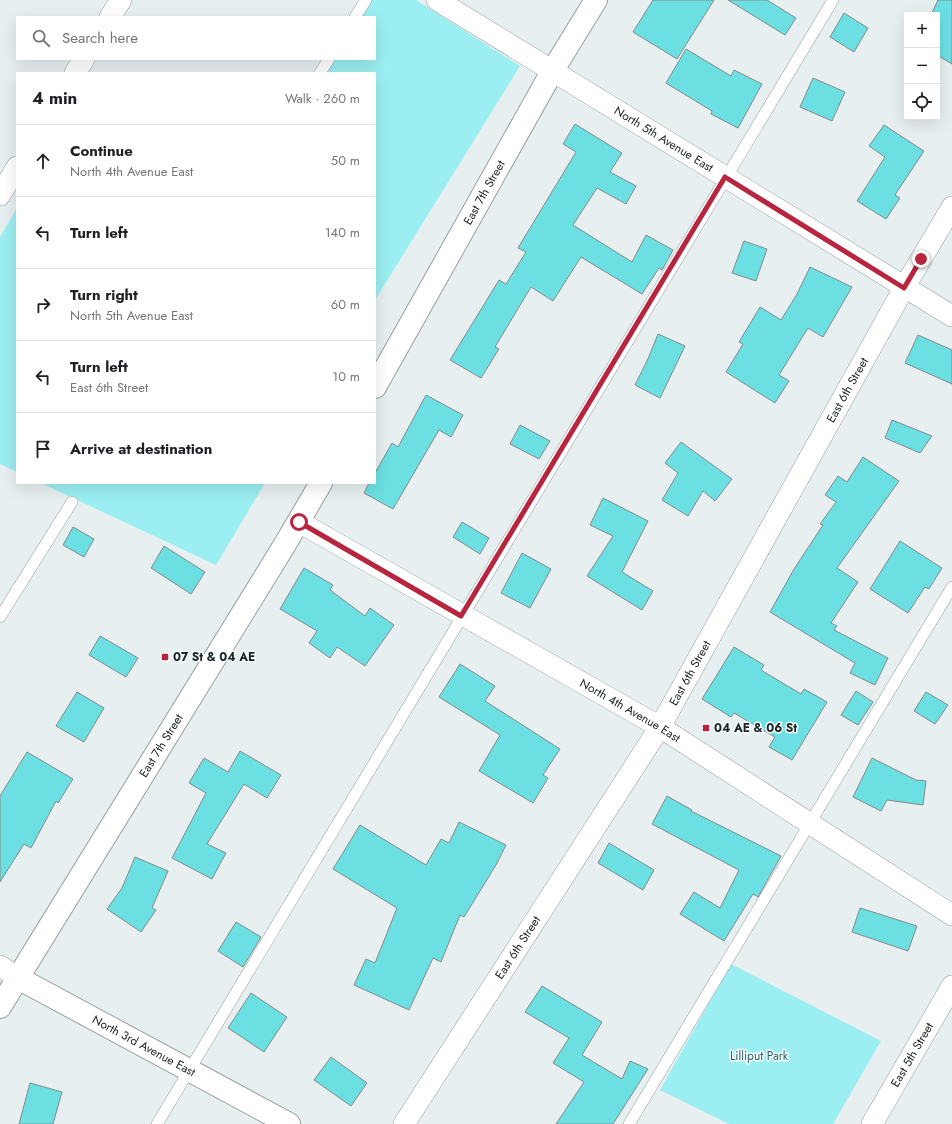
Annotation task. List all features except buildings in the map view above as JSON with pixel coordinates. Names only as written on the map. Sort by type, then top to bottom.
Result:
[{"type":"street","points":[[111,16],[121,0]]},
{"type":"street","name":"North 5th Avenue East","points":[[438,0],[904,288],[952,316]]},
{"type":"street","name":"East 7th Street","points":[[376,385],[553,70],[596,0]]},
{"type":"street","points":[[76,72],[83,60]]},
{"type":"street","name":"East 6th Street","points":[[404,1124],[660,727],[904,288],[952,207]]},
{"type":"street","name":"East 7th Street","points":[[0,1008],[299,522],[320,484]]},
{"type":"street","name":"North 4th Avenue East","points":[[299,522],[461,616],[660,727],[952,915]]},
{"type":"street","name":"North 3rd Avenue East","points":[[0,966],[18,978],[289,1124]]},
{"type":"street","name":"East 5th Street","points":[[872,1124],[952,986]]},
{"type":"lane","points":[[356,16],[366,0]]},
{"type":"lane","points":[[156,1124],[833,0]]},
{"type":"lane","points":[[321,72],[328,60]]},
{"type":"lane","points":[[0,617],[72,502]]},
{"type":"lane","points":[[629,1124],[952,586]]},
{"type":"green space","points":[[372,0],[416,0],[520,66],[376,298],[376,72],[327,72],[334,60],[376,60],[376,16],[362,16]]},
{"type":"green space","points":[[16,210],[16,472],[0,464],[0,237]]},
{"type":"green space","points":[[43,484],[264,484],[216,565]]},
{"type":"green space","name":"Lilliput Park","points":[[731,964],[881,1041],[833,1124],[729,1124],[660,1090]]},
{"type":"place","name":"07 St & 04 AE","points":[[165,657]]},
{"type":"place","name":"04 AE & 06 St","points":[[706,728]]},
{"type":"route","points":[[299,522],[461,616],[725,177],[904,288],[921,259]]}]
